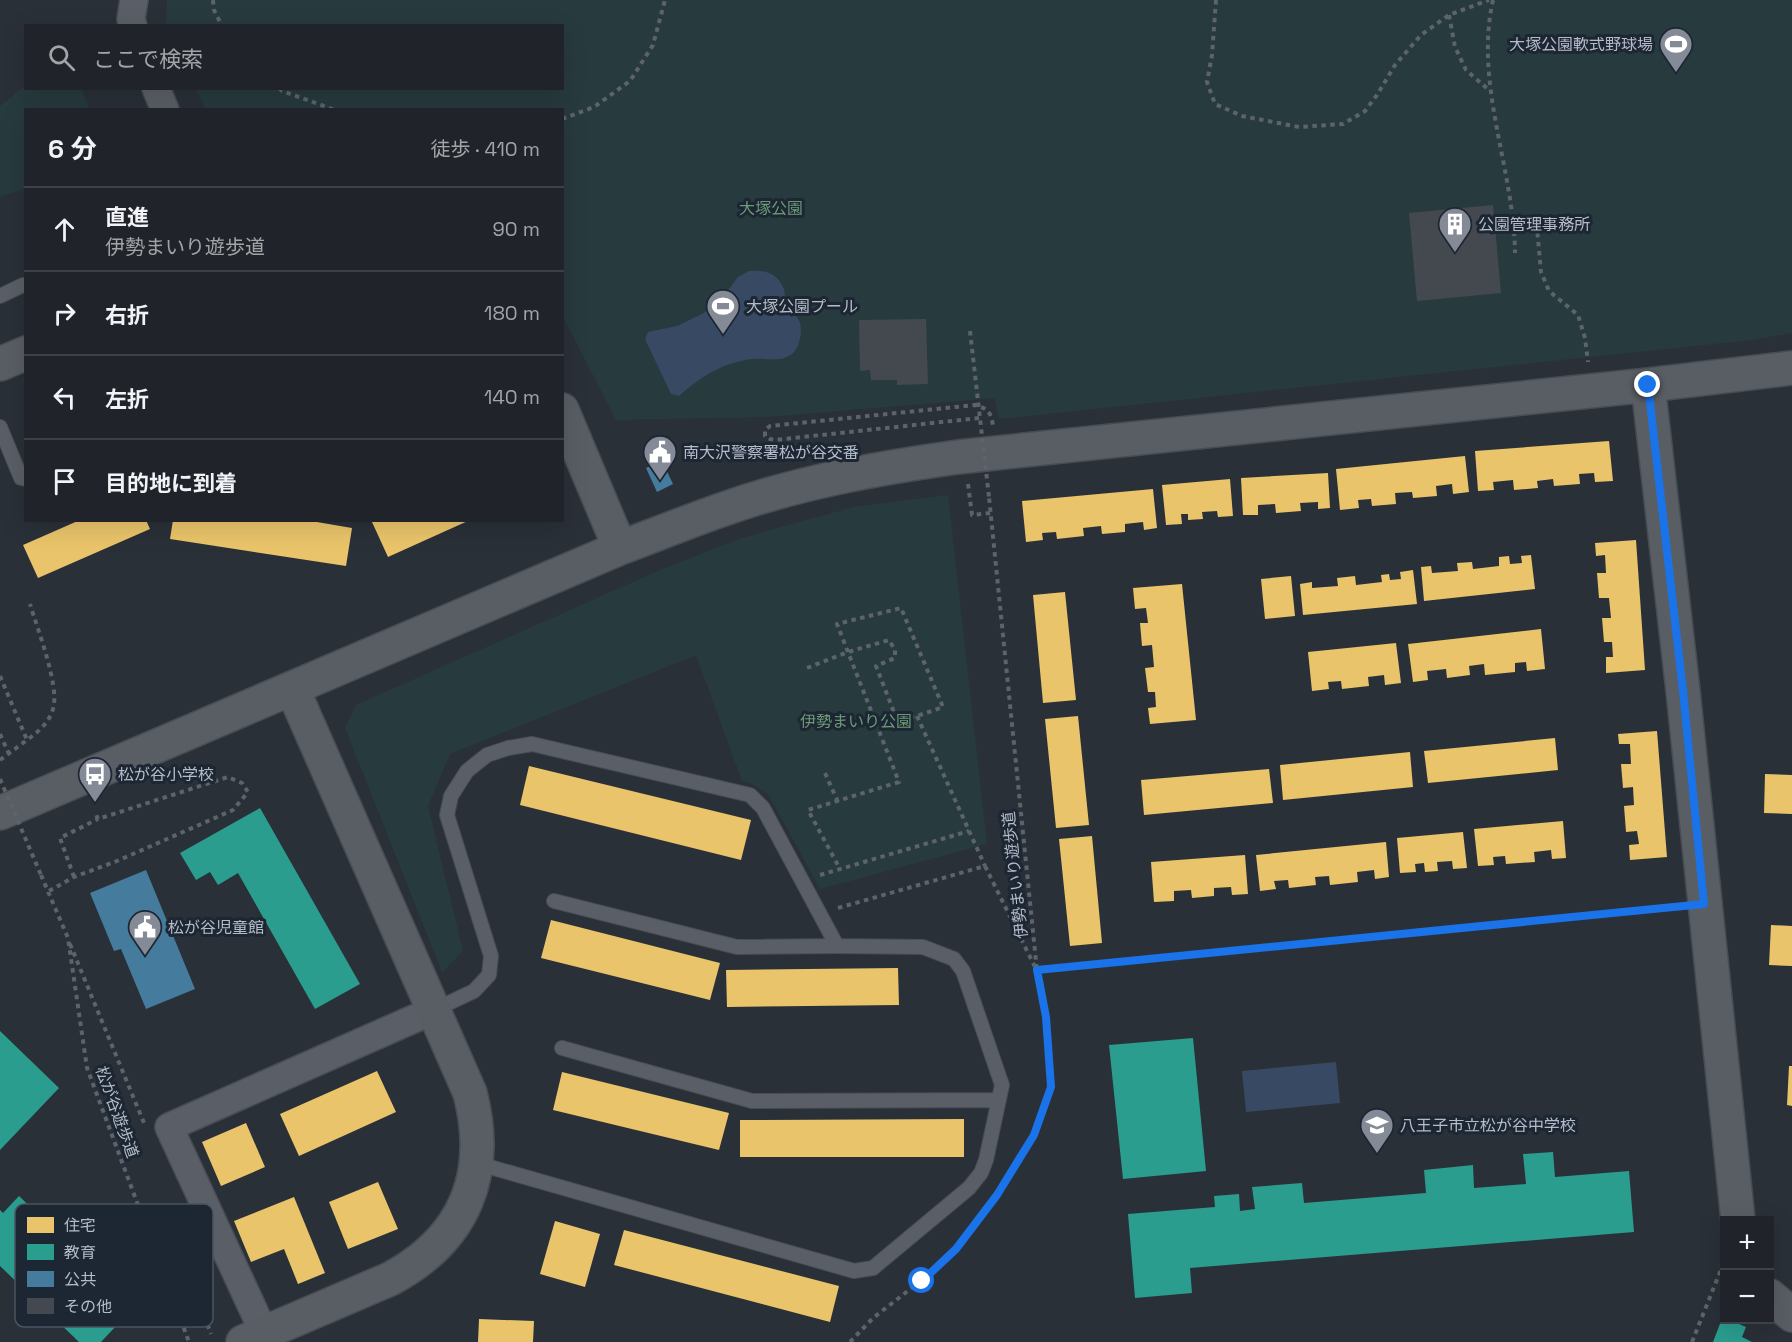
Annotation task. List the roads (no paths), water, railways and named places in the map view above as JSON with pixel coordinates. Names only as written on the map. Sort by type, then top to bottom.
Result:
[{"type":"street","points":[[132,24],[134,0]]},
{"type":"street","points":[[157,90],[164,108]]},
{"type":"street","points":[[0,363],[24,354]]},
{"type":"street","points":[[0,813],[620,548],[725,508],[842,476],[958,457],[1792,368]]},
{"type":"street","points":[[1648,385],[1683,691],[1737,1216]]},
{"type":"street","points":[[564,413],[620,548]]},
{"type":"street","points":[[213,1236],[254,1337],[390,1279],[427,1256],[446,1236],[460,1214],[471,1187],[476,1163],[478,1140],[476,1115],[470,1093],[292,688]]},
{"type":"street","points":[[200,1204],[169,1127],[434,1010]]},
{"type":"street","points":[[1774,1299],[1792,1315]]},
{"type":"lane","points":[[0,296],[23,285]]},
{"type":"lane","points":[[0,427],[21,478],[24,479]]},
{"type":"lane","points":[[434,1010],[474,991],[489,975],[491,956],[447,815],[451,796],[467,771],[488,755],[508,747],[532,744],[750,795],[763,808],[837,946]]},
{"type":"lane","points":[[476,1163],[854,1271],[873,1268],[969,1188],[981,1173],[986,1160],[1002,1085],[963,971],[954,960],[922,947],[737,947],[554,901]]},
{"type":"lane","points":[[562,1048],[752,1101],[999,1100]]},
{"type":"water","name":"大塚公園プール","points":[[749,271],[769,273],[780,282],[784,289],[786,305],[800,323],[798,346],[792,354],[780,359],[752,359],[732,363],[704,377],[679,396],[671,394],[645,339],[648,332],[677,326],[704,313],[723,297],[738,277]]},
{"type":"water","points":[[1336,1062],[1340,1103],[1246,1112],[1242,1071]]},
{"type":"place","name":"大塚公園軟式野球場","points":[[1676,73]]},
{"type":"place","name":"公園管理事務所","points":[[1455,253]]},
{"type":"place","name":"大塚公園プール","points":[[723,335]]},
{"type":"place","name":"南大沢警察署松が谷交番","points":[[660,481]]},
{"type":"place","name":"松が谷小学校","points":[[95,803]]},
{"type":"place","name":"松が谷児童館","points":[[145,956]]},
{"type":"place","name":"八王子市立松が谷中学校","points":[[1377,1154]]},
{"type":"park label","name":"大塚公園","points":[[771,208]]},
{"type":"park label","name":"伊勢まいり公園","points":[[856,721]]}]
